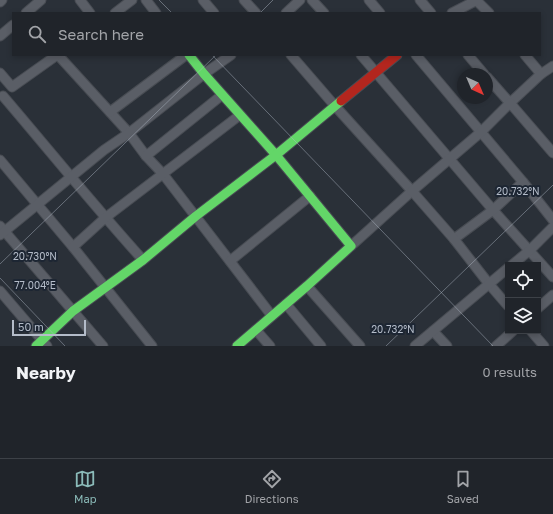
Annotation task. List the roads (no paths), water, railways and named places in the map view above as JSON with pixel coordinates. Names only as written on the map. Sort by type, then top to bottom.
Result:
[{"type":"street","points":[[27,12],[41,0]]},
{"type":"street","points":[[80,0],[89,12]]},
{"type":"street","points":[[116,12],[132,0]]},
{"type":"street","points":[[146,0],[155,12]]},
{"type":"street","points":[[203,0],[213,12]]},
{"type":"street","points":[[244,0],[255,12]]},
{"type":"street","points":[[287,12],[300,0]]},
{"type":"street","points":[[312,0],[323,12]]},
{"type":"street","points":[[369,0],[379,12]]},
{"type":"street","points":[[420,0],[430,12]]},
{"type":"street","points":[[454,12],[477,0],[488,12]]},
{"type":"street","points":[[0,36],[12,26]]},
{"type":"street","points":[[57,56],[12,87],[1,98],[72,177],[105,218],[143,260]]},
{"type":"street","points":[[59,56],[129,133],[146,156],[163,174],[272,316]]},
{"type":"street","points":[[110,112],[187,56]]},
{"type":"street","points":[[189,56],[276,155],[351,246]]},
{"type":"street","points":[[103,346],[2,231],[72,177],[104,150],[129,133],[204,74],[230,56]]},
{"type":"street","points":[[293,56],[335,106],[412,191],[505,303]]},
{"type":"street","points":[[362,56],[493,210],[553,277]]},
{"type":"street","points":[[0,291],[41,344],[73,311],[143,260],[196,216],[276,155],[396,56]]},
{"type":"street","points":[[417,56],[553,220]]},
{"type":"street","points":[[469,56],[479,68]]},
{"type":"street","points":[[526,56],[541,74]]},
{"type":"street","points":[[237,346],[307,286],[449,158],[481,132],[541,74],[553,66]]},
{"type":"street","points":[[0,73],[12,87]]},
{"type":"street","points":[[493,84],[553,153]]},
{"type":"street","points":[[146,156],[222,95]]},
{"type":"street","points":[[73,247],[105,218],[240,115]]},
{"type":"street","points":[[0,160],[106,287],[152,346]]},
{"type":"street","points":[[454,240],[493,210],[523,182]]},
{"type":"street","points":[[230,261],[310,196]]},
{"type":"street","points":[[516,262],[553,228]]},
{"type":"street","points":[[415,346],[505,271]]},
{"type":"street","points":[[307,286],[360,346]]},
{"type":"street","points":[[541,305],[553,295]]},
{"type":"street","points":[[286,304],[322,346]]},
{"type":"street","points":[[256,330],[270,346]]},
{"type":"street","points":[[433,331],[446,346]]},
{"type":"street","points":[[496,346],[510,334]]},
{"type":"street","points":[[534,334],[544,346]]}]
